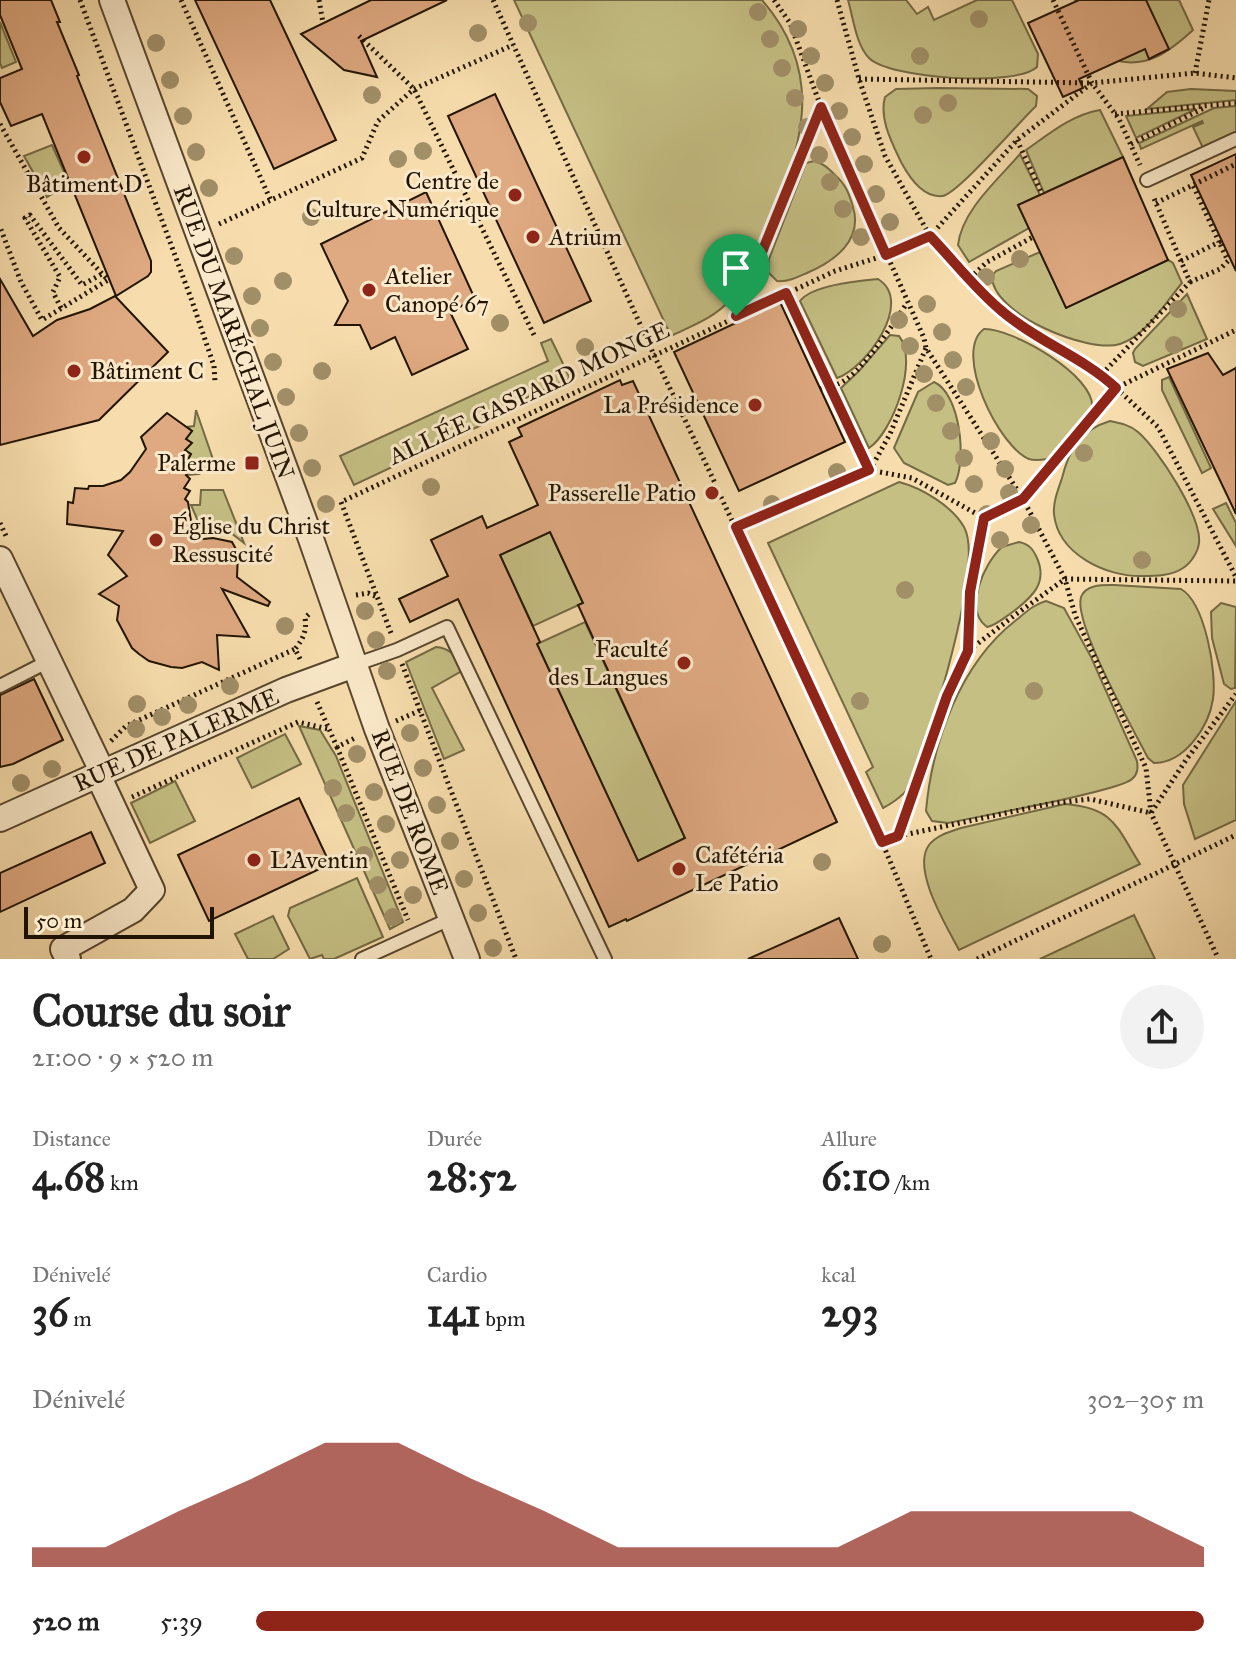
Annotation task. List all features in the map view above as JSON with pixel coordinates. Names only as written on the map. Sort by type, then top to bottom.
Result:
[{"type":"street","name":"RUE DU MARÉCHAL JUIN","points":[[112,0],[311,539],[354,665]]},
{"type":"street","points":[[0,559],[152,890],[133,910],[63,949],[68,959]]},
{"type":"street","name":"RUE DE PALERME","points":[[0,819],[309,681],[354,665]]},
{"type":"street","name":"RUE DE ROME","points":[[354,665],[467,959]]},
{"type":"lane","points":[[1147,180],[1236,139]]},
{"type":"lane","points":[[354,665],[447,627],[605,959]]},
{"type":"lane","points":[[0,686],[49,661]]},
{"type":"lane","points":[[362,959],[452,918]]},
{"type":"path","points":[[80,0],[192,301],[214,366],[215,382]]},
{"type":"path","points":[[181,0],[271,201]]},
{"type":"path","points":[[319,0],[323,23]]},
{"type":"path","points":[[493,0],[715,483]]},
{"type":"path","points":[[774,0],[790,23],[821,107],[926,348],[1023,499],[1065,579],[1075,615],[1146,768],[1151,813],[1218,958]]},
{"type":"path","points":[[837,0],[885,156],[930,236],[1002,312],[1102,374],[1158,427],[1236,579],[1065,579],[968,651]]},
{"type":"path","points":[[1053,0],[1092,83],[1115,114],[1131,144],[1190,282]]},
{"type":"path","points":[[1195,73],[1209,0]]},
{"type":"path","points":[[359,36],[414,89],[535,337]]},
{"type":"path","points":[[197,234],[362,158],[378,121],[414,89],[513,44]]},
{"type":"path","points":[[859,79],[1092,83],[1195,73],[1236,78]]},
{"type":"path","name":"ALLÉE GASPARD MONGE","points":[[377,597],[341,502],[786,293],[835,271],[886,255],[930,236],[1017,140],[1092,83]]},
{"type":"path","points":[[1115,114],[1236,103]]},
{"type":"path","points":[[1131,144],[1207,106]]},
{"type":"path","points":[[736,316],[821,107]]},
{"type":"path","points":[[0,124],[59,228],[108,280],[42,320],[21,282],[0,227]]},
{"type":"path","points":[[1017,140],[1042,194]]},
{"type":"path","points":[[1156,203],[1236,164]]},
{"type":"path","points":[[1102,374],[1190,282],[1220,269],[1228,261],[1193,185]]},
{"type":"path","points":[[61,308],[53,292],[60,277],[25,218],[30,215],[82,285],[102,274]]},
{"type":"path","points":[[970,278],[987,262],[1033,237]]},
{"type":"path","points":[[1181,261],[1219,242]]},
{"type":"path","points":[[786,293],[869,470]]},
{"type":"path","points":[[820,389],[841,384],[852,374],[908,302]]},
{"type":"path","points":[[984,518],[1023,499],[1116,388],[1236,330]]},
{"type":"path","points":[[869,470],[890,434],[926,348]]},
{"type":"path","points":[[736,527],[869,470],[912,478],[984,518]]},
{"type":"path","points":[[721,497],[882,842],[931,959]]},
{"type":"path","points":[[898,836],[947,696],[968,651],[970,592],[984,518]]},
{"type":"path","points":[[355,596],[368,593],[377,597],[392,638]]},
{"type":"path","points":[[312,612],[305,618],[302,640],[295,649],[126,726],[106,745],[100,772],[123,800],[143,794],[298,722],[328,729]]},
{"type":"path","points":[[295,649],[406,917],[416,934]]},
{"type":"path","points":[[400,659],[516,959]]},
{"type":"path","points":[[1151,813],[1236,694]]},
{"type":"path","points":[[391,723],[421,710]]},
{"type":"path","points":[[337,747],[360,735]]},
{"type":"path","points":[[882,842],[1048,804],[1090,799],[1151,813]]},
{"type":"path","points":[[977,959],[1236,835]]},
{"type":"shaded area","points":[[514,0],[762,0],[782,28],[795,56],[801,84],[802,113],[798,141],[779,200],[746,277],[729,301],[709,317],[671,336]]},
{"type":"shaded area","points":[[848,0],[906,0],[917,14],[928,7],[934,20],[977,0],[1012,0],[1038,54],[1037,67],[1005,77],[953,78],[881,65],[869,58],[861,46]]},
{"type":"shaded area","points":[[1075,0],[1179,0],[1193,30],[1157,57],[1137,62],[1114,60]]},
{"type":"shaded area","points":[[0,22],[16,62],[2,68],[0,63]]},
{"type":"shaded area","points":[[896,89],[1028,89],[1037,96],[1036,106],[989,156],[961,184],[942,196],[929,194],[908,174],[890,139],[884,114],[885,97]]},
{"type":"shaded area","points":[[1191,89],[1236,91],[1236,100],[1147,109],[1167,92]]},
{"type":"shaded area","points":[[1236,106],[1236,132],[1203,148],[1193,127],[1202,121],[1141,149],[1139,143],[1214,108]]},
{"type":"shaded area","points":[[1196,109],[1136,138],[1126,116]]},
{"type":"shaded area","points":[[1100,110],[1123,157],[1044,193],[1026,150],[1070,121]]},
{"type":"shaded area","points":[[52,145],[69,183],[47,197],[24,156]]},
{"type":"shaded area","points":[[1020,154],[1040,195],[1018,205],[1029,228],[969,262],[958,245],[966,220],[982,196]]},
{"type":"shaded area","points":[[814,161],[828,168],[847,190],[853,207],[854,230],[844,248],[827,262],[796,278],[777,281],[768,272],[769,259],[806,163]]},
{"type":"shaded area","points":[[1040,252],[1066,307],[1168,260],[1173,263],[1182,283],[1155,318],[1129,340],[1106,346],[1087,343],[1044,328],[1024,317],[1007,304],[996,290],[992,276],[996,271]]},
{"type":"shaded area","points":[[878,279],[888,289],[891,303],[889,318],[872,349],[837,378],[800,301],[814,291]]},
{"type":"shaded area","points":[[1187,294],[1207,339],[1143,366],[1135,362],[1135,349]]},
{"type":"shaded area","points":[[984,329],[1013,336],[1050,356],[1081,382],[1090,395],[1092,408],[1086,423],[1047,459],[1031,460],[1017,451],[993,419],[976,377],[973,357],[976,341]]},
{"type":"shaded area","points":[[890,335],[899,336],[904,347],[905,378],[887,427],[869,448],[841,388]]},
{"type":"shaded area","points":[[551,339],[570,378],[484,417],[486,423],[354,485],[340,456],[548,361],[541,343]]},
{"type":"shaded area","points":[[1169,377],[1211,468],[1202,473],[1162,390],[1162,380]]},
{"type":"shaded area","points":[[934,382],[950,399],[959,428],[959,473],[955,483],[948,485],[904,463],[894,448],[918,392]]},
{"type":"shaded area","points":[[196,410],[215,465],[199,474],[186,475],[191,467],[186,463],[185,450],[191,443],[186,439],[192,431],[187,427],[194,426]]},
{"type":"shaded area","points":[[1110,421],[1132,428],[1146,441],[1167,468],[1194,517],[1199,543],[1191,560],[1179,571],[1152,576],[1128,575],[1099,567],[1074,551],[1057,528],[1055,500],[1072,450],[1083,436]]},
{"type":"shaded area","points":[[899,482],[936,499],[959,519],[969,546],[968,574],[954,646],[918,771],[904,793],[883,808],[866,772],[873,767],[768,543]]},
{"type":"shaded area","points":[[201,490],[223,490],[244,543],[231,533],[198,531],[198,521],[191,505],[200,505]]},
{"type":"shaded area","points":[[1226,503],[1236,523],[1236,546],[1213,509]]},
{"type":"shaded area","points":[[550,532],[583,603],[533,626],[500,555]]},
{"type":"shaded area","points":[[1019,542],[1028,546],[1035,555],[1040,567],[1039,582],[1021,606],[987,627],[980,619],[976,598],[983,575],[1002,547]]},
{"type":"shaded area","points":[[1095,586],[1181,589],[1197,608],[1208,639],[1214,687],[1211,710],[1194,741],[1176,757],[1165,761],[1154,763],[1148,758],[1106,677],[1086,629],[1081,610],[1083,593]]},
{"type":"shaded area","points":[[1046,601],[1064,608],[1091,657],[1137,761],[1135,775],[1122,784],[1076,797],[948,823],[932,821],[926,811],[929,785],[942,732],[964,682],[996,639],[1030,609]]},
{"type":"shaded area","points":[[1221,603],[1236,607],[1235,688],[1231,689],[1224,684],[1212,638],[1211,612]]},
{"type":"shaded area","points":[[585,622],[685,838],[638,861],[537,644]]},
{"type":"shaded area","points":[[436,647],[450,652],[467,668],[432,688],[464,750],[444,759],[406,662]]},
{"type":"shaded area","points":[[1236,701],[1236,820],[1195,839],[1184,804],[1183,785]]},
{"type":"shaded area","points":[[299,726],[320,730],[336,756],[403,922],[390,929]]},
{"type":"shaded area","points":[[285,734],[301,764],[252,788],[237,758]]},
{"type":"shaded area","points":[[175,781],[195,821],[150,843],[131,803]]},
{"type":"shaded area","points":[[1065,804],[1094,810],[1112,821],[1140,864],[959,950],[927,883],[924,868],[929,845],[939,836],[961,828]]},
{"type":"shaded area","points":[[357,878],[383,937],[334,959],[324,959],[322,955],[310,959],[288,916],[290,908]]},
{"type":"shaded area","points":[[1134,915],[1155,959],[1040,959]]},
{"type":"shaded area","points":[[273,916],[289,949],[273,959],[248,959],[235,934]]},
{"type":"building","points":[[0,0],[51,0],[60,22],[57,22],[77,76],[151,261],[148,276],[116,296],[42,114],[11,126],[0,102],[0,78],[22,69],[0,15]]},
{"type":"building","points":[[195,0],[270,0],[336,140],[274,169]]},
{"type":"building","points":[[371,0],[447,0],[361,41],[377,77],[344,70],[301,34]]},
{"type":"building","points":[[1079,0],[1146,0],[1169,49],[1149,59],[1145,49],[1079,79],[1083,88],[1063,97],[1028,23]]},
{"type":"building","name":"Atrium","points":[[495,94],[591,301],[544,323],[448,116]]},
{"type":"building","points":[[1236,154],[1236,271],[1191,175]]},
{"type":"building","points":[[1123,157],[1168,260],[1066,308],[1018,205]]},
{"type":"building","points":[[426,192],[475,299],[450,312],[468,349],[412,375],[395,337],[371,349],[360,325],[335,325],[348,301],[321,244]]},
{"type":"building","name":"Bâtiment C","points":[[0,279],[33,336],[57,320],[90,309],[115,296],[168,352],[99,420],[0,445]]},
{"type":"building","name":"La Présidence","points":[[780,302],[845,442],[739,491],[674,352]]},
{"type":"building","points":[[1208,353],[1223,375],[1236,368],[1236,514],[1167,369]]},
{"type":"building","name":"Faculté des Langues","points":[[620,380],[622,385],[633,381],[837,822],[609,927],[458,599],[410,622],[399,599],[448,576],[431,540],[482,516],[487,528],[538,505],[509,442],[522,436],[518,428]],"holes":[[[550,532],[583,603],[578,605],[685,838],[638,861],[537,644],[540,642],[500,555]]]},
{"type":"building","name":"Église du Christ Ressuscité","points":[[167,413],[192,431],[186,439],[192,443],[185,450],[191,454],[186,463],[191,467],[186,475],[190,479],[184,488],[190,491],[185,499],[194,540],[213,538],[232,542],[238,553],[237,577],[270,602],[268,606],[222,589],[249,637],[217,635],[219,670],[202,662],[182,668],[171,667],[149,661],[132,648],[117,620],[119,606],[99,594],[127,576],[108,555],[123,531],[67,524],[68,502],[73,503],[75,488],[88,489],[89,486],[103,486],[121,480],[146,449],[141,437]]},
{"type":"building","points":[[34,679],[63,740],[0,767],[0,695]]},
{"type":"building","name":"L'Aventin","points":[[299,798],[330,864],[209,921],[178,855]]},
{"type":"building","points":[[91,832],[105,863],[0,912],[0,873]]},
{"type":"building","points":[[839,918],[858,959],[748,959],[811,931]]},
{"type":"place","name":"Bâtiment D","points":[[84,157]]},
{"type":"place","name":"Centre de Culture Numérique","points":[[515,195]]},
{"type":"place","name":"Atrium","points":[[533,237]]},
{"type":"place","name":"Atelier Canopé 67","points":[[369,290]]},
{"type":"place","name":"Bâtiment C","points":[[74,371]]},
{"type":"place","name":"La Présidence","points":[[755,405]]},
{"type":"place","name":"Palerme","points":[[252,463]]},
{"type":"place","name":"Passerelle Patio","points":[[712,493]]},
{"type":"place","name":"Église du Christ Ressuscité","points":[[156,540]]},
{"type":"place","name":"Faculté des Langues","points":[[684,663]]},
{"type":"place","name":"L'Aventin","points":[[254,860]]},
{"type":"place","name":"Cafétéria Le Patio","points":[[679,869]]},
{"type":"route","points":[[821,107],[886,255],[930,236],[1002,312],[1098,371],[1116,388],[1023,499],[984,518],[970,592],[968,651],[947,696],[898,836],[882,842],[736,527],[869,470],[786,293],[736,316],[774,229],[821,107]]}]
